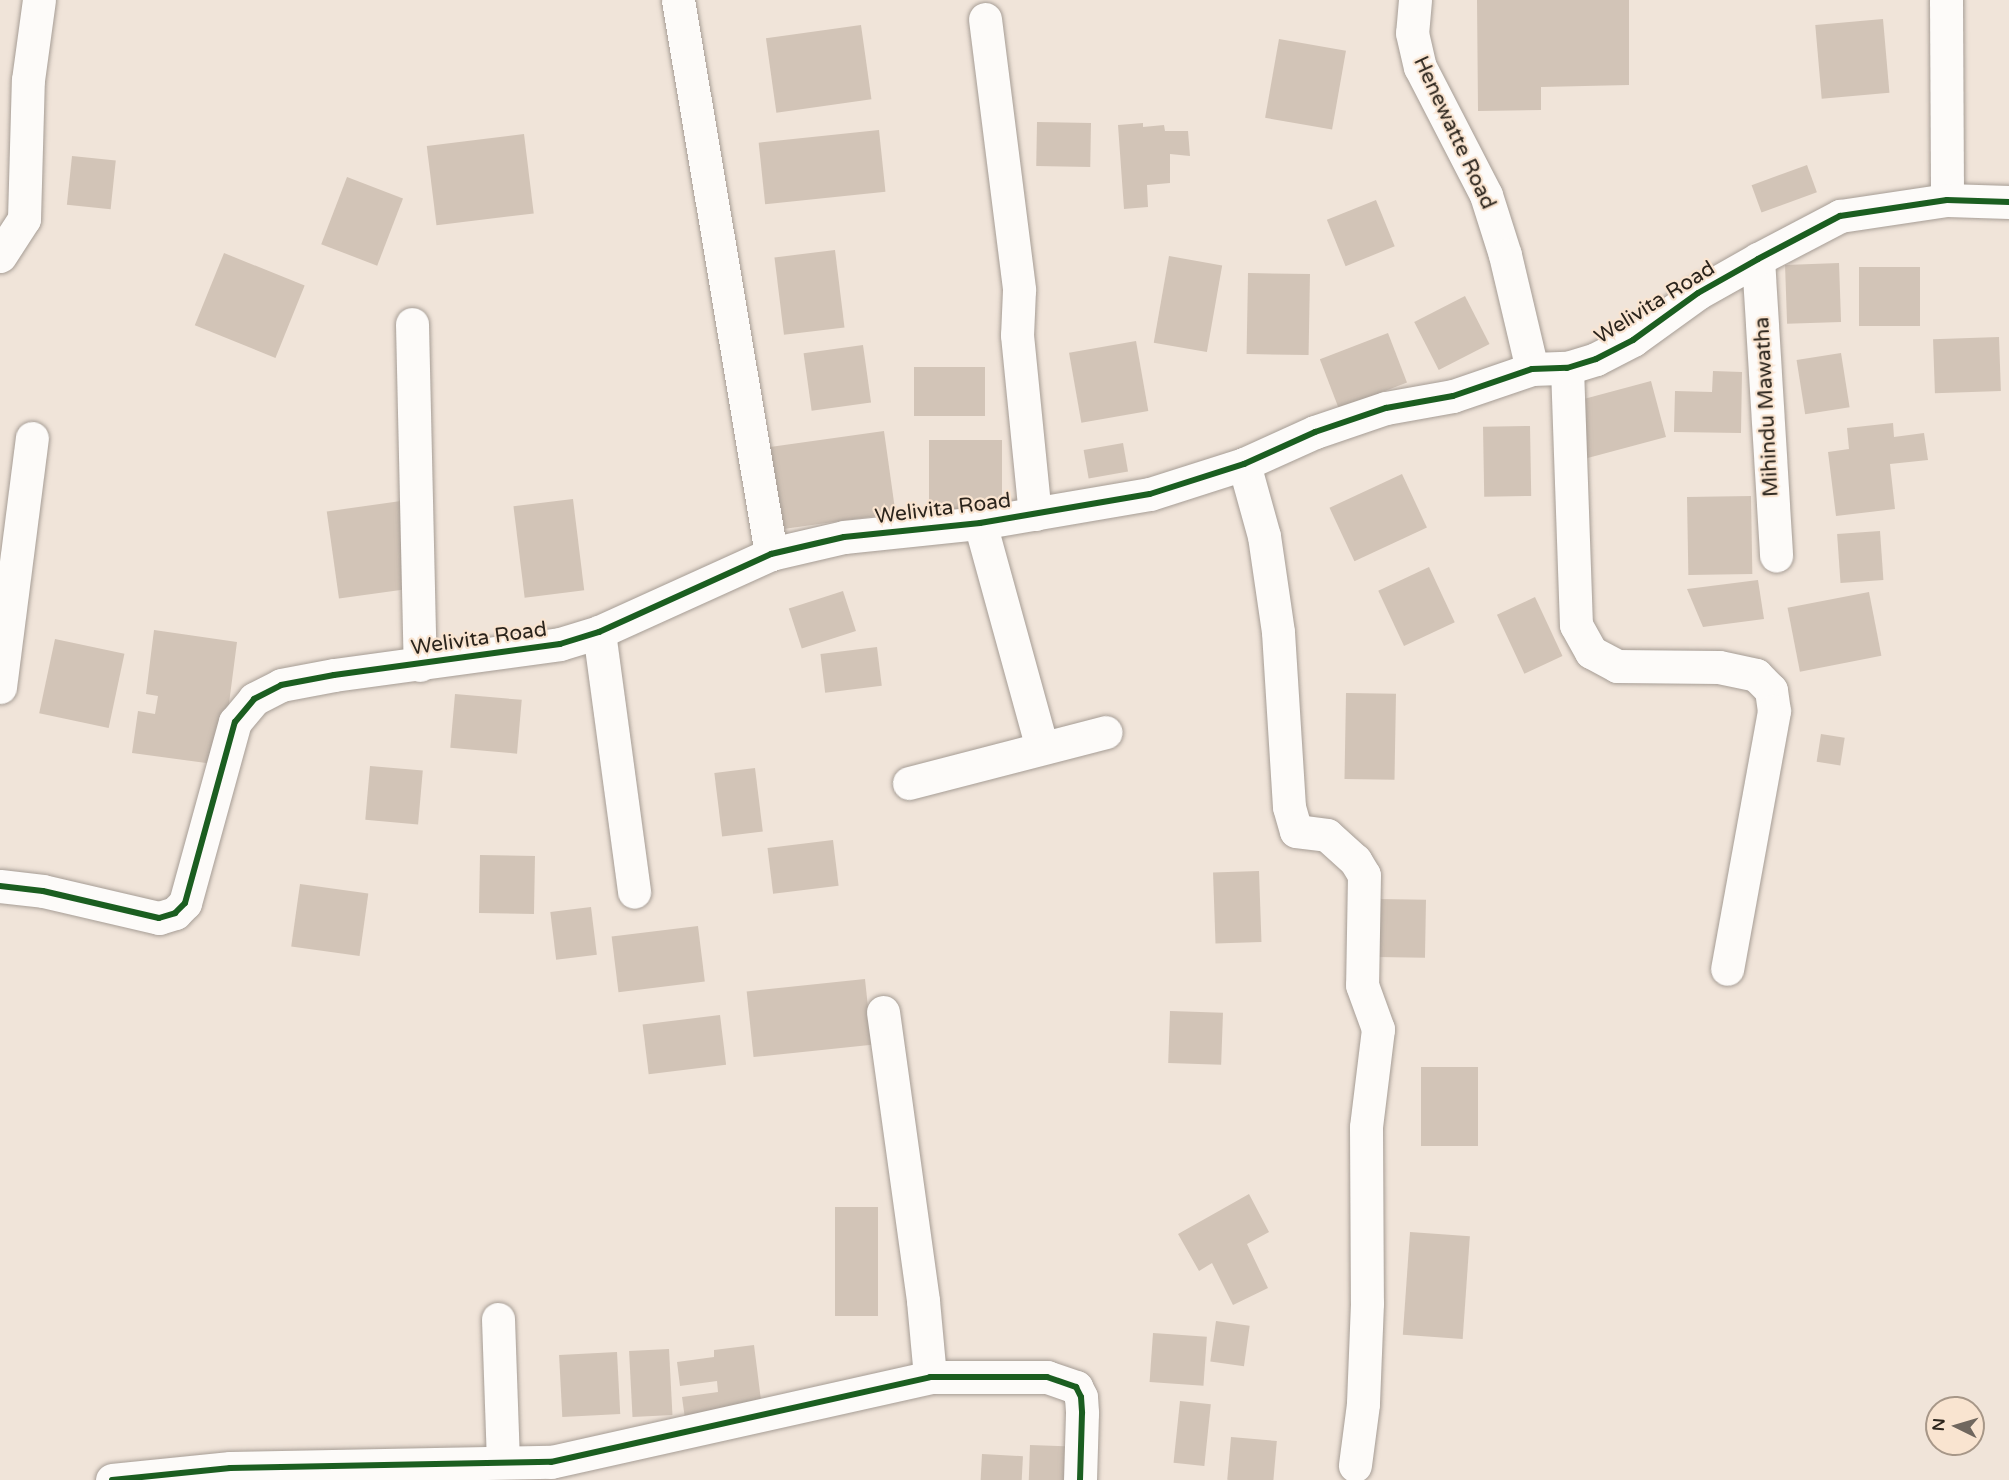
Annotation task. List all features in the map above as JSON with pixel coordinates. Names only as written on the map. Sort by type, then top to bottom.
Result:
[{"type":"street","points":[[0,256],[24,219],[28,80],[39,0]]},
{"type":"street","points":[[678,0],[771,554]]},
{"type":"street","name":"Henewatte Road","points":[[1415,0],[1412,33],[1420,67],[1486,195],[1505,255],[1532,369]]},
{"type":"street","points":[[1946,0],[1947,200]]},
{"type":"street","points":[[985,19],[1019,290],[1017,335],[1035,514]]},
{"type":"street","name":"Welivita Road","points":[[0,886],[43,891],[159,918],[175,914],[185,903],[235,722],[254,699],[282,685],[334,675],[560,644],[599,632],[771,554],[844,537],[980,523],[1150,494],[1244,464],[1315,432],[1386,408],[1454,396],[1532,369],[1567,368],[1616,350],[1698,293],[1840,216],[1947,200],[2009,202]]},
{"type":"street","name":"Mihindu Mawatha","points":[[1758,259],[1776,555]]},
{"type":"street","points":[[412,324],[420,665]]},
{"type":"street","points":[[1567,368],[1576,625],[1591,652],[1617,666],[1719,667],[1756,675],[1771,690],[1774,711],[1727,969]]},
{"type":"street","points":[[0,687],[32,438]]},
{"type":"street","points":[[1244,464],[1264,536],[1277,621],[1289,807],[1296,831],[1327,835],[1355,860],[1364,875],[1362,985],[1378,1029],[1366,1127],[1367,1304],[1364,1404],[1355,1465]]},
{"type":"street","points":[[980,523],[1042,748]]},
{"type":"street","points":[[599,632],[634,892]]},
{"type":"street","points":[[909,783],[1106,732]]},
{"type":"street","points":[[883,1012],[923,1301],[930,1377]]},
{"type":"street","points":[[498,1319],[502,1462]]},
{"type":"street","points":[[112,1480],[551,1461],[930,1377],[1047,1377],[1076,1387],[1081,1397],[1080,1480]]},
{"type":"building","points":[[1477,0],[1629,0],[1629,85],[1541,87],[1541,110],[1478,111]]},
{"type":"building","points":[[1883,19],[1889,93],[1822,99],[1815,25]]},
{"type":"building","points":[[861,25],[871,99],[776,113],[766,38]]},
{"type":"building","points":[[1279,39],[1346,51],[1332,130],[1265,118]]},
{"type":"building","points":[[1037,122],[1091,123],[1090,167],[1036,166]]},
{"type":"building","points":[[1143,123],[1143,127],[1164,125],[1165,131],[1188,131],[1190,156],[1170,154],[1170,183],[1147,185],[1148,207],[1124,209],[1118,125]]},
{"type":"building","points":[[879,130],[885,192],[765,204],[759,143]]},
{"type":"building","points":[[524,134],[534,213],[436,225],[427,146]]},
{"type":"building","points":[[72,156],[116,161],[111,209],[67,205]]},
{"type":"building","points":[[1807,165],[1817,192],[1761,212],[1752,185]]},
{"type":"building","points":[[347,177],[403,199],[377,266],[321,244]]},
{"type":"building","points":[[1376,200],[1395,246],[1346,266],[1327,220]]},
{"type":"building","points":[[835,250],[845,327],[784,335],[774,257]]},
{"type":"building","points":[[224,253],[305,286],[275,358],[195,325]]},
{"type":"building","points":[[1169,256],[1222,265],[1207,352],[1154,343]]},
{"type":"building","points":[[1839,263],[1841,322],[1787,324],[1785,265]]},
{"type":"building","points":[[1859,267],[1920,267],[1920,326],[1859,326]]},
{"type":"building","points":[[1248,273],[1310,274],[1309,355],[1247,354]]},
{"type":"building","points":[[1465,296],[1490,344],[1439,370],[1414,322]]},
{"type":"building","points":[[1388,333],[1407,382],[1339,409],[1320,359]]},
{"type":"building","points":[[1999,337],[2001,391],[1935,393],[1933,339]]},
{"type":"building","points":[[1136,341],[1148,411],[1081,423],[1069,353]]},
{"type":"building","points":[[863,345],[871,402],[812,411],[804,353]]},
{"type":"building","points":[[1841,353],[1850,407],[1805,414],[1797,360]]},
{"type":"building","points":[[914,367],[985,367],[985,416],[914,416]]},
{"type":"building","points":[[1713,371],[1742,372],[1741,433],[1674,432],[1675,391],[1712,392]]},
{"type":"building","points":[[1651,381],[1666,437],[1585,459],[1570,403]]},
{"type":"building","points":[[1893,423],[1894,437],[1924,433],[1928,460],[1890,464],[1895,509],[1836,516],[1828,452],[1849,449],[1847,428]]},
{"type":"building","points":[[1530,426],[1531,496],[1484,497],[1483,427]]},
{"type":"building","points":[[884,431],[896,513],[782,529],[770,447]]},
{"type":"building","points":[[929,440],[1002,440],[1002,514],[929,514]]},
{"type":"building","points":[[1123,443],[1128,472],[1089,479],[1084,450]]},
{"type":"building","points":[[1402,474],[1427,527],[1354,561],[1329,508]]},
{"type":"building","points":[[1751,496],[1752,574],[1688,575],[1687,497]]},
{"type":"building","points":[[573,499],[584,590],[525,598],[513,506]]},
{"type":"building","points":[[401,501],[413,588],[339,599],[327,511]]},
{"type":"building","points":[[1880,531],[1883,580],[1841,583],[1837,534]]},
{"type":"building","points":[[1429,567],[1455,622],[1404,646],[1378,591]]},
{"type":"building","points":[[1758,580],[1764,619],[1703,627],[1687,589]]},
{"type":"building","points":[[843,591],[856,631],[802,649],[789,609]]},
{"type":"building","points":[[1869,592],[1881,656],[1800,672],[1788,608]]},
{"type":"building","points":[[1535,597],[1562,656],[1524,674],[1497,615]]},
{"type":"building","points":[[154,630],[237,642],[221,765],[132,753],[138,711],[155,714],[158,696],[146,694]]},
{"type":"building","points":[[55,639],[124,654],[109,728],[39,713]]},
{"type":"building","points":[[877,647],[882,686],[825,693],[820,654]]},
{"type":"building","points":[[1346,693],[1396,694],[1394,780],[1344,779]]},
{"type":"building","points":[[455,694],[522,700],[517,754],[450,748]]},
{"type":"building","points":[[1821,734],[1845,738],[1840,765],[1817,762]]},
{"type":"building","points":[[370,766],[423,771],[418,824],[365,820]]},
{"type":"building","points":[[755,768],[763,832],[722,837],[714,773]]},
{"type":"building","points":[[833,840],[839,886],[773,894],[767,848]]},
{"type":"building","points":[[480,855],[535,856],[534,914],[479,913]]},
{"type":"building","points":[[1259,871],[1261,942],[1216,944],[1213,873]]},
{"type":"building","points":[[300,884],[368,894],[360,956],[291,946]]},
{"type":"building","points":[[1378,899],[1426,900],[1425,958],[1377,957]]},
{"type":"building","points":[[591,907],[597,955],[556,960],[550,912]]},
{"type":"building","points":[[698,926],[705,982],[618,992],[612,937]]},
{"type":"building","points":[[865,979],[872,1045],[754,1057],[747,991]]},
{"type":"building","points":[[1170,1011],[1223,1013],[1221,1065],[1168,1063]]},
{"type":"building","points":[[720,1015],[726,1065],[649,1074],[643,1025]]},
{"type":"building","points":[[1421,1067],[1478,1067],[1478,1146],[1421,1146]]},
{"type":"building","points":[[1249,1194],[1269,1232],[1247,1244],[1268,1288],[1233,1305],[1212,1263],[1199,1271],[1178,1234]]},
{"type":"building","points":[[835,1207],[878,1207],[878,1316],[835,1316]]},
{"type":"building","points":[[1410,1232],[1470,1236],[1463,1339],[1403,1335]]},
{"type":"building","points":[[1216,1321],[1250,1326],[1244,1366],[1210,1362]]},
{"type":"building","points":[[1153,1333],[1207,1337],[1203,1386],[1150,1382]]},
{"type":"building","points":[[754,1345],[763,1416],[686,1426],[682,1397],[718,1392],[717,1381],[680,1386],[677,1362],[714,1357],[714,1350]]},
{"type":"building","points":[[669,1349],[672,1415],[633,1417],[629,1351]]},
{"type":"building","points":[[617,1352],[620,1414],[562,1417],[559,1355]]},
{"type":"building","points":[[1180,1401],[1211,1404],[1204,1466],[1174,1463]]},
{"type":"building","points":[[1231,1437],[1277,1441],[1273,1480],[1227,1480]]},
{"type":"building","points":[[1030,1445],[1065,1446],[1064,1480],[1029,1480]]},
{"type":"building","points":[[982,1454],[1023,1456],[1022,1480],[981,1480]]},
{"type":"cycle path","points":[[0,886],[43,891],[159,918],[175,913],[185,903],[235,722],[254,699],[281,685],[334,675],[560,644],[599,632],[771,554],[844,537],[980,523],[1150,494],[1244,464],[1315,432],[1386,408],[1453,396],[1532,369],[1567,368],[1596,359],[1633,340],[1698,293],[1840,216],[1947,200],[2009,202]]},
{"type":"cycle path","points":[[112,1480],[230,1468],[551,1462],[930,1377],[1047,1377],[1076,1387],[1081,1397],[1082,1413],[1080,1480]]}]
